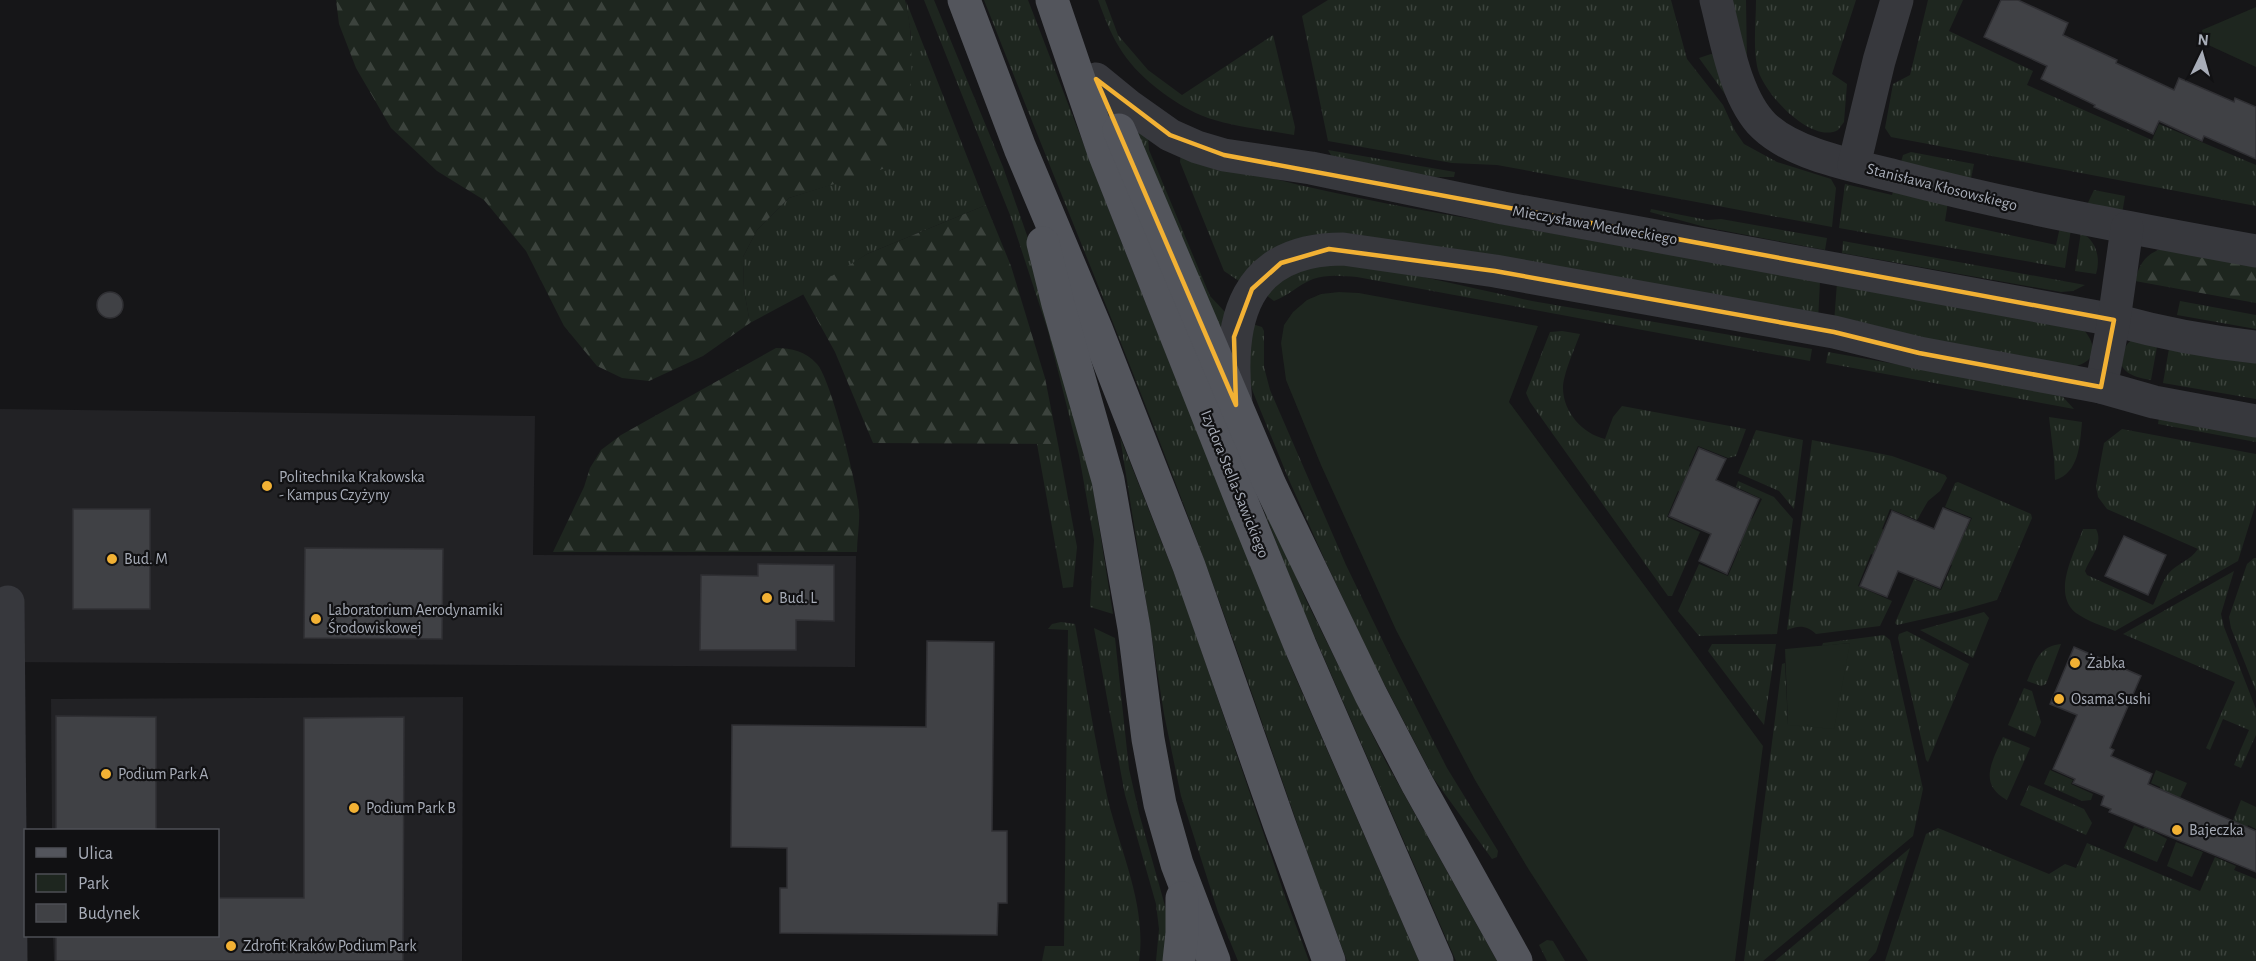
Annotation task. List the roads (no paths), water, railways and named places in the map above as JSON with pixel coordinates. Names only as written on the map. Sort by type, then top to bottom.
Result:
[{"type":"main road","points":[[964,0],[1020,148],[1098,331],[1189,566],[1329,961]]},
{"type":"main road","name":"Izydora Stella-Sawickiego","points":[[1052,0],[1104,153],[1246,512],[1300,645],[1437,961]]},
{"type":"main road","points":[[1067,42],[1096,79],[1270,485],[1371,695],[1513,954]]},
{"type":"main road","points":[[1020,148],[1058,304],[1108,480],[1134,628],[1148,739],[1160,804],[1178,864],[1214,961]]},
{"type":"main road","points":[[1178,864],[1183,913],[1179,961]]},
{"type":"street","points":[[1716,0],[1741,87],[1752,111],[1764,126],[1802,149],[1854,165]]},
{"type":"street","name":"Stanisława Kłosowskiego","points":[[1897,0],[1879,61],[1854,165],[1998,202],[2256,251]]},
{"type":"street","name":"Mieczysława Medweckiego","points":[[1096,79],[1170,135],[1197,147],[1224,155],[1311,168],[1503,208],[2114,320],[2166,334],[2214,343],[2256,347]]},
{"type":"street","points":[[2102,387],[2127,228]]},
{"type":"street","points":[[1236,405],[1233,373],[1234,338],[1244,304],[1252,289],[1281,263],[1307,252],[1329,249],[1358,250],[1495,271],[1834,332],[1919,353],[2102,387],[2154,402],[2256,421]]},
{"type":"street","points":[[8,602],[11,961]]},
{"type":"place","name":"Politechnika Krakowska - Kampus Czyżyny","points":[[267,486]]},
{"type":"place","name":"Bud. M","points":[[112,559]]},
{"type":"place","name":"Bud. L","points":[[767,598]]},
{"type":"place","name":"Laboratorium Aerodynamiki Środowiskowej","points":[[316,619]]},
{"type":"place","name":"Żabka","points":[[2075,663]]},
{"type":"place","name":"Osama Sushi","points":[[2059,699]]},
{"type":"place","name":"Podium Park A","points":[[106,774]]},
{"type":"place","name":"Podium Park B","points":[[354,808]]},
{"type":"place","name":"Bajeczka","points":[[2177,830]]},
{"type":"place","name":"Zdrofit Kraków Podium Park","points":[[231,946]]}]
